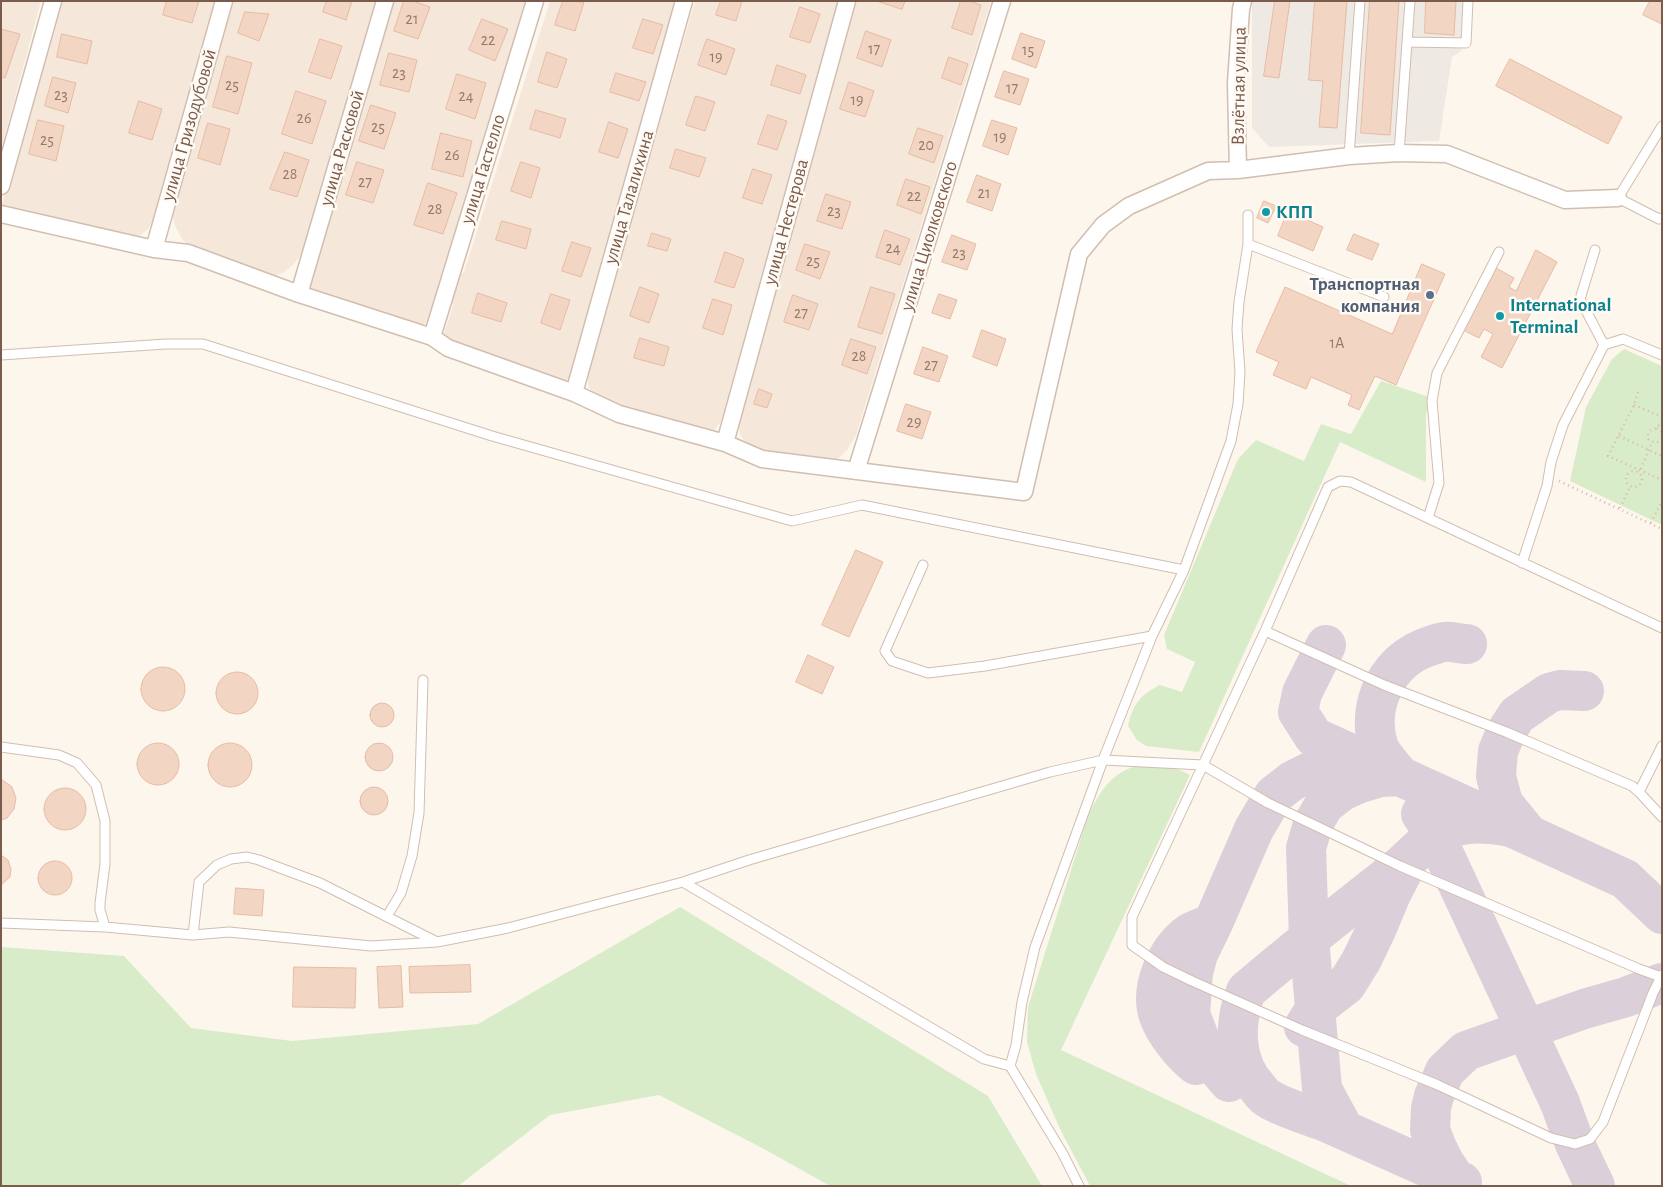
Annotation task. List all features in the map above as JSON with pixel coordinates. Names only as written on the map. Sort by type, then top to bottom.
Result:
[{"type":"street","points":[[1,186],[52,1]]},
{"type":"street","name":"улица Гризодубовой","points":[[154,249],[224,1]]},
{"type":"street","name":"улица Расковой","points":[[299,294],[385,1]]},
{"type":"street","name":"улица Гастелло","points":[[432,337],[535,1]]},
{"type":"street","name":"улица Талалихина","points":[[574,393],[684,1]]},
{"type":"street","name":"улица Нестерова","points":[[724,443],[847,1]]},
{"type":"street","name":"улица Циолковского","points":[[856,471],[1002,1]]},
{"type":"street","name":"Взлётная улица","points":[[1238,170],[1236,83],[1243,1]]},
{"type":"street","points":[[1,214],[154,249],[188,254],[299,294],[432,337],[448,348],[574,393],[620,414],[724,443],[762,459],[1024,492],[1079,254],[1103,225],[1129,206],[1208,170],[1238,170],[1349,156],[1399,153],[1447,154],[1565,200],[1618,198]]},
{"type":"lane","points":[[1349,156],[1360,1]]},
{"type":"lane","points":[[1399,153],[1410,1]]},
{"type":"lane","points":[[1407,42],[1466,43],[1468,1]]},
{"type":"lane","points":[[1662,126],[1618,198],[1659,219],[1662,218]]},
{"type":"lane","points":[[1010,1066],[1016,1045],[1022,1002],[1035,947],[1152,636],[1184,570],[1231,441],[1238,404],[1240,372],[1237,329],[1248,244],[1248,215]]},
{"type":"lane","points":[[1248,244],[1384,297]]},
{"type":"lane","points":[[1595,250],[1580,299],[1604,345]]},
{"type":"lane","points":[[1428,518],[1439,483],[1432,401],[1437,373],[1499,252]]},
{"type":"lane","points":[[1522,563],[1547,486],[1551,462],[1563,425],[1604,345],[1623,339],[1662,355]]},
{"type":"lane","points":[[1,356],[166,344],[203,344],[492,436],[792,521],[862,505],[1184,570]]},
{"type":"lane","points":[[1,923],[105,927],[193,934],[229,932],[371,946],[437,942],[508,928],[683,882],[1050,772],[1104,760],[1203,765],[1268,803],[1400,866],[1639,969],[1662,976],[1653,993],[1603,1122],[1590,1139],[1575,1144],[1551,1138],[1438,1085],[1302,1030],[1163,967],[1132,945],[1132,917],[1203,765],[1265,631],[1328,487],[1340,481],[1351,482],[1662,628]]},
{"type":"lane","points":[[923,564],[885,651],[892,661],[928,673],[985,666],[1152,636]]},
{"type":"lane","points":[[1265,631],[1384,685],[1506,732],[1632,786],[1640,792],[1662,817]]},
{"type":"lane","points":[[387,916],[401,893],[412,856],[419,814],[424,680]]},
{"type":"lane","points":[[1640,792],[1662,746]]},
{"type":"lane","points":[[1,747],[60,755],[77,763],[96,785],[105,821],[105,864],[100,903],[105,927]]},
{"type":"lane","points":[[193,934],[199,882],[216,865],[231,859],[247,857],[320,883],[437,942]]},
{"type":"lane","points":[[683,882],[984,1059],[1010,1066],[1063,1154],[1079,1186]]},
{"type":"path","points":[[1638,392],[1608,456],[1662,480]]},
{"type":"path","points":[[1634,404],[1662,419],[1657,428],[1651,430],[1648,434],[1648,439],[1652,442],[1657,443],[1662,440]]},
{"type":"path","points":[[1657,428],[1662,432]]},
{"type":"path","points":[[1619,436],[1662,456]]},
{"type":"path","points":[[1639,471],[1652,442]]},
{"type":"path","points":[[1630,487],[1626,482],[1627,476],[1632,471],[1639,471]]},
{"type":"path","points":[[1630,487],[1636,487],[1642,483],[1639,471]]},
{"type":"path","points":[[1548,477],[1620,508],[1662,529]]},
{"type":"path","points":[[1620,508],[1630,487]]},
{"type":"path","points":[[1651,523],[1662,501]]},
{"type":"shaded area","points":[[1,1],[41,1],[1,150]]},
{"type":"shaded area","points":[[59,1],[217,1],[157,213],[148,229],[138,237],[1,208]]},
{"type":"shaded area","points":[[230,1],[377,1],[304,251],[293,265],[283,273],[267,278],[192,250],[182,239],[175,226],[171,208]]},
{"type":"shaded area","points":[[390,1],[525,1],[432,317],[424,324],[413,327],[307,290]]},
{"type":"shaded area","points":[[550,1],[678,1],[573,373],[561,383],[449,344],[444,333],[453,306],[451,299],[458,277],[464,272]]},
{"type":"shaded area","points":[[695,1],[839,1],[721,421],[713,432],[600,401],[592,393],[588,384],[588,372]]},
{"type":"shaded area","points":[[854,1],[991,1],[856,435],[847,450],[838,459],[831,461],[760,455],[748,447],[740,434],[738,424]]},
{"type":"shaded area","points":[[1252,1],[1463,1],[1461,51],[1452,57],[1439,141],[1269,147],[1252,128]]},
{"type":"green space","points":[[1624,349],[1662,366],[1662,525],[1570,481],[1586,407],[1612,359]]},
{"type":"green space","points":[[1381,381],[1429,397],[1426,415],[1426,482],[1340,442],[1199,752],[1146,746],[1137,740],[1128,726],[1130,718],[1138,701],[1160,685],[1182,692],[1195,662],[1167,649],[1164,635],[1238,459],[1256,440],[1304,461],[1321,424],[1351,434]]},
{"type":"green space","points":[[1145,763],[1171,766],[1190,775],[1061,1050],[1351,1186],[1090,1186],[1060,1129],[1036,1074],[1027,1042],[1028,1007],[1088,816],[1098,797],[1110,782],[1134,766]]},
{"type":"green space","points":[[680,907],[988,1096],[1042,1186],[830,1186],[766,1150],[659,1095],[550,1115],[458,1186],[1,1186],[1,947],[124,956],[191,1028],[292,1041],[478,1024]]},
{"type":"building","points":[[167,1],[199,1],[192,23],[163,15]]},
{"type":"building","points":[[327,1],[352,1],[346,20],[323,12]]},
{"type":"building","points":[[404,1],[413,1],[430,7],[418,39],[394,31]]},
{"type":"building","points":[[563,1],[584,2],[575,31],[555,25]]},
{"type":"building","points":[[721,1],[742,1],[736,21],[716,15]]},
{"type":"building","points":[[877,1],[905,1],[902,9]]},
{"type":"building","points":[[961,1],[969,1],[981,5],[972,35],[952,28]]},
{"type":"building","points":[[1275,1],[1290,1],[1279,78],[1264,76]]},
{"type":"building","points":[[1315,1],[1347,1],[1337,128],[1319,127],[1323,81],[1309,80]]},
{"type":"building","points":[[1370,1],[1399,1],[1390,135],[1361,133]]},
{"type":"building","points":[[1426,1],[1456,1],[1454,35],[1425,33]]},
{"type":"building","points":[[1650,1],[1662,1],[1662,24],[1643,15]]},
{"type":"building","points":[[800,7],[820,14],[810,43],[790,37]]},
{"type":"building","points":[[245,12],[269,14],[259,41],[238,33]]},
{"type":"building","points":[[482,19],[508,29],[495,61],[469,50]]},
{"type":"building","points":[[643,19],[663,25],[653,54],[633,48]]},
{"type":"building","points":[[1,29],[20,34],[5,78],[1,77]]},
{"type":"building","points":[[866,31],[891,40],[882,67],[857,58]]},
{"type":"building","points":[[1021,33],[1045,41],[1036,68],[1012,59]]},
{"type":"building","points":[[62,34],[92,41],[87,64],[57,57]]},
{"type":"building","points":[[320,39],[342,46],[331,79],[309,72]]},
{"type":"building","points":[[707,39],[735,49],[726,75],[698,65]]},
{"type":"building","points":[[547,52],[567,59],[557,88],[538,82]]},
{"type":"building","points":[[389,53],[417,60],[409,92],[380,85]]},
{"type":"building","points":[[227,56],[252,63],[238,114],[213,107]]},
{"type":"building","points":[[949,57],[968,64],[961,85],[942,78]]},
{"type":"building","points":[[1510,59],[1622,117],[1608,144],[1496,86]]},
{"type":"building","points":[[777,65],[806,75],[800,94],[771,85]]},
{"type":"building","points":[[1004,71],[1029,79],[1020,105],[995,97]]},
{"type":"building","points":[[616,73],[646,82],[639,101],[610,92]]},
{"type":"building","points":[[457,74],[486,83],[475,119],[446,109]]},
{"type":"building","points":[[53,77],[76,83],[68,113],[45,106]]},
{"type":"building","points":[[849,82],[874,91],[865,117],[840,109]]},
{"type":"building","points":[[296,91],[326,101],[312,144],[282,134]]},
{"type":"building","points":[[696,96],[715,102],[705,131],[686,125]]},
{"type":"building","points":[[139,101],[162,109],[152,140],[129,133]]},
{"type":"building","points":[[371,105],[396,113],[384,149],[359,141]]},
{"type":"building","points":[[536,110],[566,119],[560,138],[530,129]]},
{"type":"building","points":[[768,115],[787,121],[777,150],[758,144]]},
{"type":"building","points":[[38,120],[64,126],[56,161],[29,154]]},
{"type":"building","points":[[992,120],[1017,128],[1008,155],[983,146]]},
{"type":"building","points":[[609,122],[628,129],[618,158],[599,152]]},
{"type":"building","points":[[208,123],[230,129],[220,165],[198,158]]},
{"type":"building","points":[[918,128],[943,136],[934,163],[909,154]]},
{"type":"building","points":[[441,133],[472,141],[463,177],[432,169]]},
{"type":"building","points":[[676,149],[706,158],[699,177],[670,168]]},
{"type":"building","points":[[285,152],[309,160],[297,197],[270,189]]},
{"type":"building","points":[[357,162],[384,170],[373,203],[346,195]]},
{"type":"building","points":[[521,162],[540,168],[531,198],[511,191]]},
{"type":"building","points":[[753,169],[772,175],[762,204],[743,198]]},
{"type":"building","points":[[977,175],[1001,184],[992,211],[967,202]]},
{"type":"building","points":[[906,179],[930,187],[921,214],[897,205]]},
{"type":"building","points":[[428,183],[457,193],[443,234],[414,225]]},
{"type":"building","points":[[826,194],[851,202],[842,229],[817,221]]},
{"type":"building","name":"КПП","points":[[1264,201],[1276,206],[1268,223],[1257,218]]},
{"type":"building","points":[[1288,211],[1323,227],[1313,251],[1278,236]]},
{"type":"building","points":[[502,221],[531,229],[526,249],[496,240]]},
{"type":"building","points":[[885,230],[910,239],[900,265],[876,257]]},
{"type":"building","points":[[652,233],[671,239],[667,251],[648,246]]},
{"type":"building","points":[[1354,234],[1379,244],[1372,260],[1347,250]]},
{"type":"building","points":[[952,235],[976,244],[967,270],[942,262]]},
{"type":"building","points":[[572,242],[591,248],[581,277],[562,271]]},
{"type":"building","points":[[805,244],[830,252],[820,279],[796,270]]},
{"type":"building","name":"International Terminal","points":[[1536,250],[1557,262],[1502,368],[1481,357],[1493,334],[1484,329],[1479,338],[1463,330],[1496,268],[1514,278],[1509,287],[1516,291]]},
{"type":"building","points":[[725,252],[744,259],[734,288],[715,282]]},
{"type":"building","points":[[1422,264],[1445,274],[1396,385],[1375,376],[1359,410],[1348,405],[1352,395],[1311,377],[1306,389],[1273,375],[1279,362],[1256,352],[1285,287],[1392,334]]},
{"type":"building","points":[[640,287],[659,294],[649,323],[630,316]]},
{"type":"building","points":[[871,287],[895,294],[882,334],[858,327]]},
{"type":"building","points":[[478,293],[507,303],[501,322],[472,313]]},
{"type":"building","points":[[551,294],[570,300],[560,330],[541,323]]},
{"type":"building","points":[[939,294],[957,300],[950,319],[932,313]]},
{"type":"building","points":[[793,295],[818,304],[809,330],[784,322]]},
{"type":"building","points":[[713,299],[732,305],[723,335],[703,328]]},
{"type":"building","points":[[982,330],[1006,339],[997,366],[973,357]]},
{"type":"building","points":[[640,338],[669,347],[664,366],[634,358]]},
{"type":"building","points":[[851,339],[876,347],[867,374],[842,365]]},
{"type":"building","points":[[923,347],[948,356],[939,382],[914,374]]},
{"type":"building","points":[[759,389],[772,394],[767,408],[754,404]]},
{"type":"building","points":[[906,404],[931,412],[922,439],[897,431]]},
{"type":"building","points":[[856,550],[883,562],[849,637],[822,625]]},
{"type":"building","points":[[808,655],[834,667],[822,694],[796,682]]},
{"type":"building","points":[[159,667],[167,667],[179,673],[185,689],[179,705],[167,711],[159,711],[147,705],[141,693],[141,685],[147,673]]},
{"type":"building","points":[[241,672],[249,675],[255,681],[258,693],[255,705],[249,711],[233,714],[225,711],[219,705],[216,689],[219,681],[225,675]]},
{"type":"building","points":[[382,703],[390,707],[394,715],[390,723],[382,727],[374,723],[370,715],[374,707]]},
{"type":"building","points":[[158,743],[173,749],[179,764],[173,779],[158,785],[143,779],[137,764],[143,749]]},
{"type":"building","points":[[234,743],[246,749],[251,756],[251,774],[246,781],[239,786],[226,787],[214,781],[209,774],[208,761],[214,749],[221,744]]},
{"type":"building","points":[[379,743],[389,747],[393,757],[389,767],[379,771],[369,767],[365,757],[369,747]]},
{"type":"building","points":[[1,779],[12,787],[16,798],[14,809],[7,818],[1,820]]},
{"type":"building","points":[[374,787],[384,791],[388,801],[384,811],[374,815],[364,811],[360,801],[364,791]]},
{"type":"building","points":[[69,788],[77,791],[83,797],[86,809],[83,821],[77,827],[61,830],[53,827],[47,821],[44,805],[47,797],[53,791]]},
{"type":"building","points":[[1,855],[8,860],[11,869],[10,877],[1,885]]},
{"type":"building","points":[[55,861],[62,862],[67,866],[71,871],[71,885],[67,890],[62,894],[55,895],[48,894],[43,890],[39,885],[38,878],[39,871],[43,866],[48,862]]},
{"type":"building","points":[[236,888],[264,890],[262,916],[234,914]]},
{"type":"building","points":[[470,965],[471,992],[410,993],[409,967]]},
{"type":"building","points":[[401,966],[403,1007],[379,1008],[377,967]]},
{"type":"building","points":[[294,967],[356,968],[355,1008],[293,1007]]},
{"type":"taxiway","points":[[1343,1128],[1322,1089],[1309,938],[1306,848],[1313,824],[1324,805],[1342,791],[1380,777],[1400,776],[1384,757],[1378,745],[1375,729],[1378,699],[1392,672],[1416,652],[1430,646],[1441,642],[1467,644]]},
{"type":"taxiway","points":[[1326,645],[1302,693],[1298,712],[1314,737],[1625,879],[1662,914]]},
{"type":"taxiway","points":[[1529,835],[1503,803],[1496,776],[1498,751],[1506,732],[1517,715],[1549,693],[1560,690],[1584,691]]},
{"type":"taxiway","points":[[1229,1082],[1206,1055],[1190,1014],[1193,973],[1198,954],[1254,829],[1274,795],[1292,781],[1312,771],[1360,767],[1373,770]]},
{"type":"taxiway","points":[[1421,814],[1435,835],[1560,1103],[1575,1144],[1595,1186]]},
{"type":"taxiway","points":[[1326,1122],[1267,1098],[1250,1078],[1244,1066],[1238,1042],[1239,1016],[1246,991],[1440,832],[1455,826],[1471,824],[1511,827]]},
{"type":"taxiway","points":[[1304,1027],[1315,1009],[1346,985],[1361,961],[1405,867]]},
{"type":"taxiway","points":[[1196,1065],[1180,1049],[1165,1029],[1159,1016],[1156,993],[1162,970],[1174,949],[1190,933],[1212,924]]},
{"type":"taxiway","points":[[1462,1182],[1456,1180],[1444,1162],[1430,1130],[1431,1108],[1434,1096],[1445,1071],[1466,1051],[1662,983]]},
{"type":"taxiway","points":[[1318,1116],[1326,1122],[1456,1180]]},
{"type":"place","name":"КПП","points":[[1266,212]]},
{"type":"place","name":"Транспортная компания","points":[[1430,295]]},
{"type":"place","name":"International Terminal","points":[[1500,316]]}]
